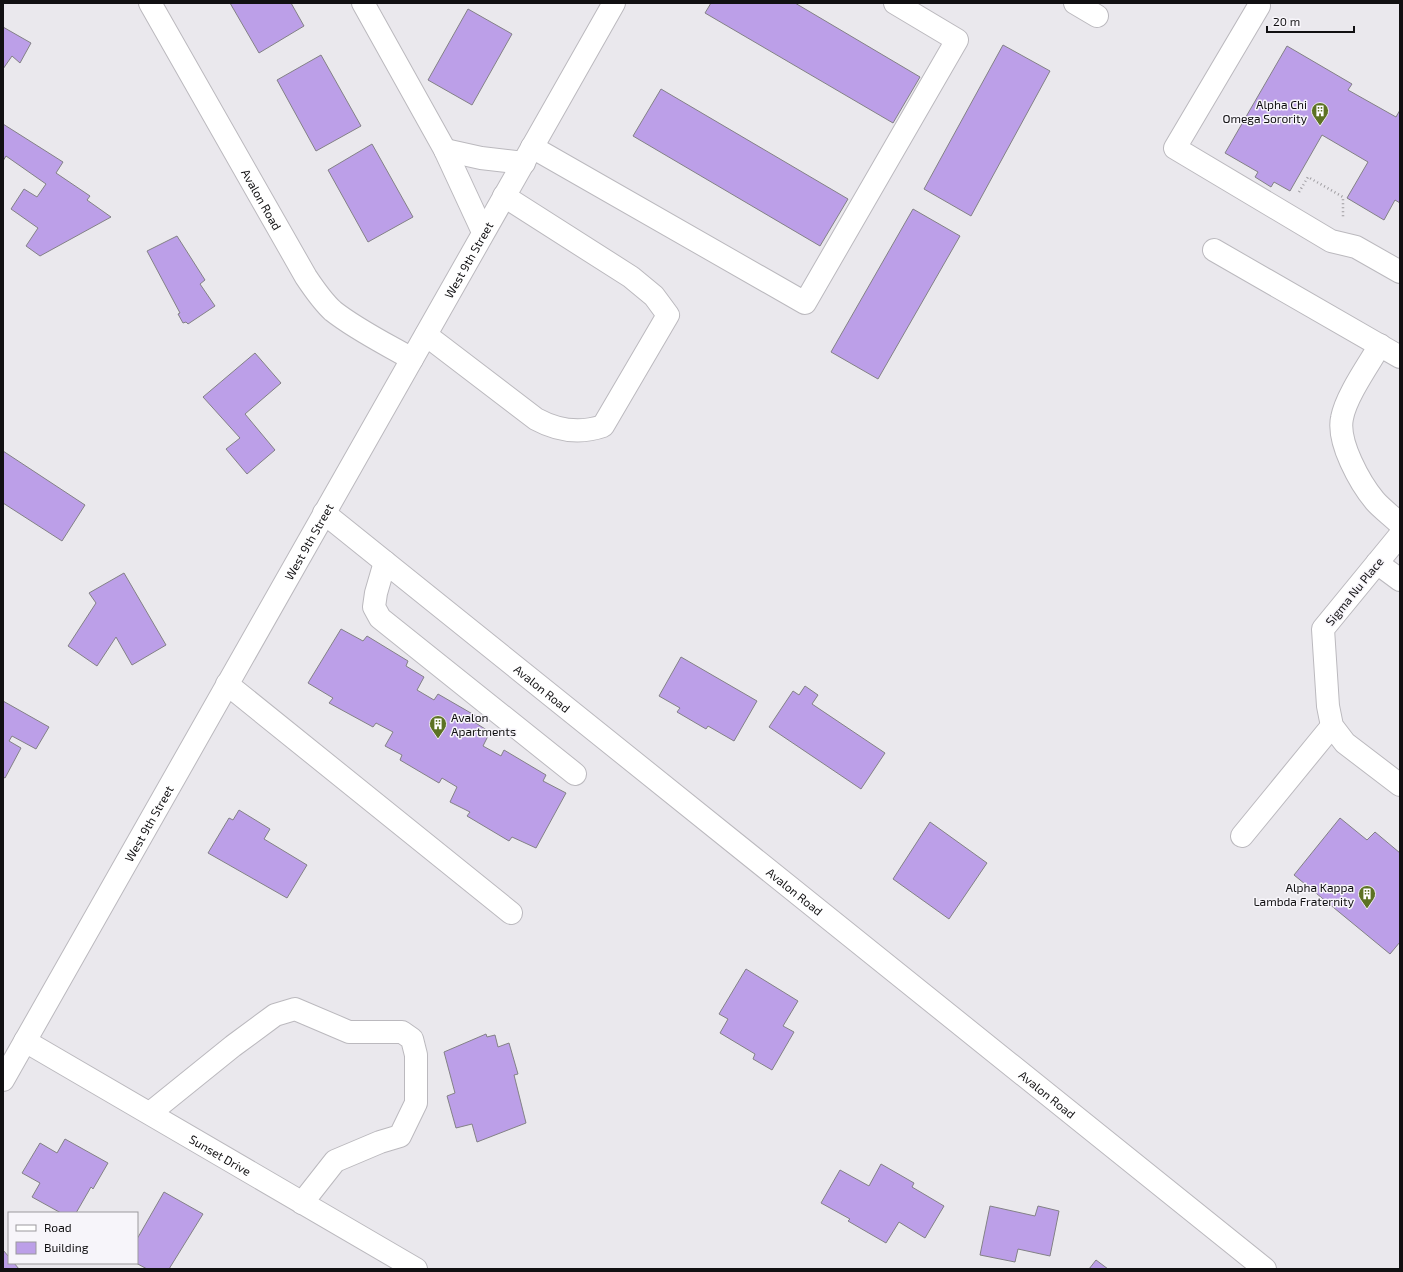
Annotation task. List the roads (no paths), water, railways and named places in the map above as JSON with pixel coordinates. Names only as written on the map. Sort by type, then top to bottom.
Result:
[{"type":"street","name":"Avalon Road","points":[[150,3],[306,277],[320,297],[333,310],[348,321],[412,359]]},
{"type":"street","points":[[363,3],[444,150],[484,232]]},
{"type":"street","name":"West 9th Street","points":[[3,1080],[614,3]]},
{"type":"street","points":[[444,150],[481,158],[528,155],[805,303],[957,40],[895,3]]},
{"type":"street","points":[[1075,3],[1097,16]]},
{"type":"street","points":[[1259,6],[1175,148],[1331,241],[1356,247],[1400,272]]},
{"type":"street","points":[[426,335],[536,419],[548,426],[575,431],[590,430],[603,426],[668,315],[654,296],[631,277],[504,196]]},
{"type":"street","points":[[1214,250],[1400,356]]},
{"type":"street","points":[[1380,345],[1346,404],[1342,418],[1341,431],[1344,445],[1366,489],[1376,502],[1400,524]]},
{"type":"street","name":"Avalon Road","points":[[324,513],[1265,1269]]},
{"type":"street","name":"Sigma Nu Place","points":[[1332,726],[1328,706],[1323,629],[1400,535]]},
{"type":"street","points":[[385,562],[376,593],[374,607],[380,618],[575,774]]},
{"type":"street","points":[[1377,563],[1400,580]]},
{"type":"street","points":[[227,684],[511,913]]},
{"type":"street","points":[[1242,836],[1332,726],[1345,743],[1400,785]]},
{"type":"street","points":[[150,1113],[233,1046],[275,1015],[294,1009],[349,1032],[402,1032],[412,1039],[416,1055],[416,1103],[400,1136],[380,1142],[335,1161],[302,1203]]},
{"type":"street","name":"Sunset Drive","points":[[25,1041],[416,1269]]},
{"type":"place","name":"Alpha Chi Omega Sorority","points":[[1320,126]]},
{"type":"place","name":"Avalon Apartments","points":[[438,739]]},
{"type":"place","name":"Alpha Kappa Lambda Fraternity","points":[[1367,909]]}]
